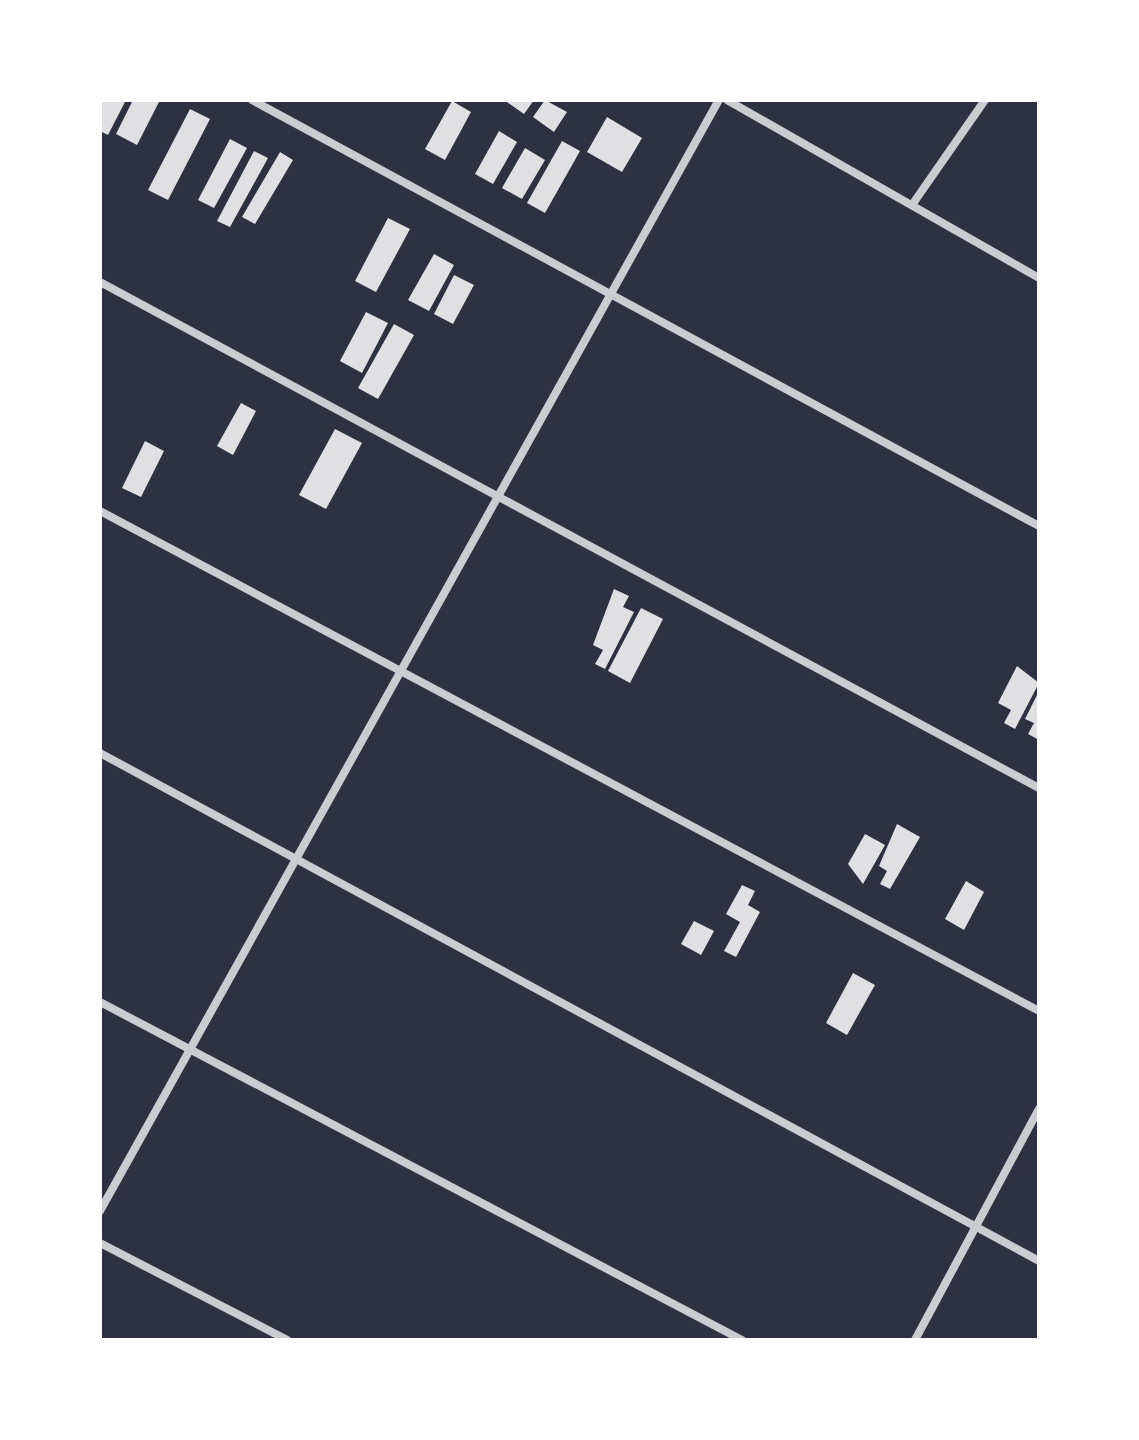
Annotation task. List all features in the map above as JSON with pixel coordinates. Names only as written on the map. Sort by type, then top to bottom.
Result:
[{"type":"street","points":[[252,100],[1039,526]]},
{"type":"street","points":[[100,1211],[719,100]]},
{"type":"street","points":[[727,100],[1039,278]]},
{"type":"street","points":[[912,205],[985,100]]},
{"type":"street","points":[[100,282],[1039,788]]},
{"type":"street","points":[[100,511],[1039,1011]]},
{"type":"street","points":[[100,753],[1039,1261]]},
{"type":"street","points":[[100,1002],[742,1340]]},
{"type":"street","points":[[915,1340],[1039,1109]]},
{"type":"street","points":[[100,1243],[287,1340]]},
{"type":"building","points":[[102,100],[126,100],[108,135],[100,131]]},
{"type":"building","points":[[133,100],[160,100],[137,145],[116,134]]},
{"type":"building","points":[[504,100],[534,100],[524,114]]},
{"type":"building","points":[[545,100],[567,112],[554,132],[533,117]]},
{"type":"building","points":[[452,101],[471,112],[445,160],[425,149]]},
{"type":"building","points":[[190,109],[210,119],[168,200],[148,190]]},
{"type":"building","points":[[607,117],[642,138],[622,172],[587,152]]},
{"type":"building","points":[[499,131],[517,142],[493,184],[475,174]]},
{"type":"building","points":[[230,139],[247,148],[214,208],[198,200]]},
{"type":"building","points":[[562,141],[580,151],[545,213],[527,203]]},
{"type":"building","points":[[525,148],[545,160],[522,199],[502,188]]},
{"type":"building","points":[[254,151],[268,158],[230,227],[217,221]]},
{"type":"building","points":[[280,152],[293,160],[255,224],[242,217]]},
{"type":"building","points":[[388,218],[410,229],[376,292],[355,281]]},
{"type":"building","points":[[434,254],[454,265],[429,311],[408,300]]},
{"type":"building","points":[[454,275],[474,285],[453,324],[434,314]]},
{"type":"building","points":[[366,312],[388,323],[362,373],[340,361]]},
{"type":"building","points":[[394,324],[414,335],[378,399],[358,388]]},
{"type":"building","points":[[241,403],[256,411],[233,455],[217,446]]},
{"type":"building","points":[[335,429],[362,443],[326,509],[299,495]]},
{"type":"building","points":[[145,441],[164,451],[141,497],[122,488]]},
{"type":"building","points":[[614,589],[629,596],[623,607],[634,612],[605,669],[595,664],[603,650],[593,645]]},
{"type":"building","points":[[641,608],[663,619],[630,683],[608,671]]},
{"type":"building","points":[[1017,666],[1039,683],[1015,729],[1004,723],[1011,710],[998,703]]},
{"type":"building","points":[[1039,691],[1039,740],[1028,734],[1034,723],[1025,719]]},
{"type":"building","points":[[897,824],[920,837],[890,889],[880,884],[887,871],[879,866]]},
{"type":"building","points":[[865,834],[885,845],[863,884],[848,864]]},
{"type":"building","points":[[966,881],[984,892],[964,930],[945,919]]},
{"type":"building","points":[[742,885],[755,891],[748,905],[760,912],[736,957],[724,951],[740,922],[726,914]]},
{"type":"building","points":[[694,921],[714,931],[701,955],[681,944]]},
{"type":"building","points":[[853,973],[875,985],[847,1035],[826,1023]]}]
